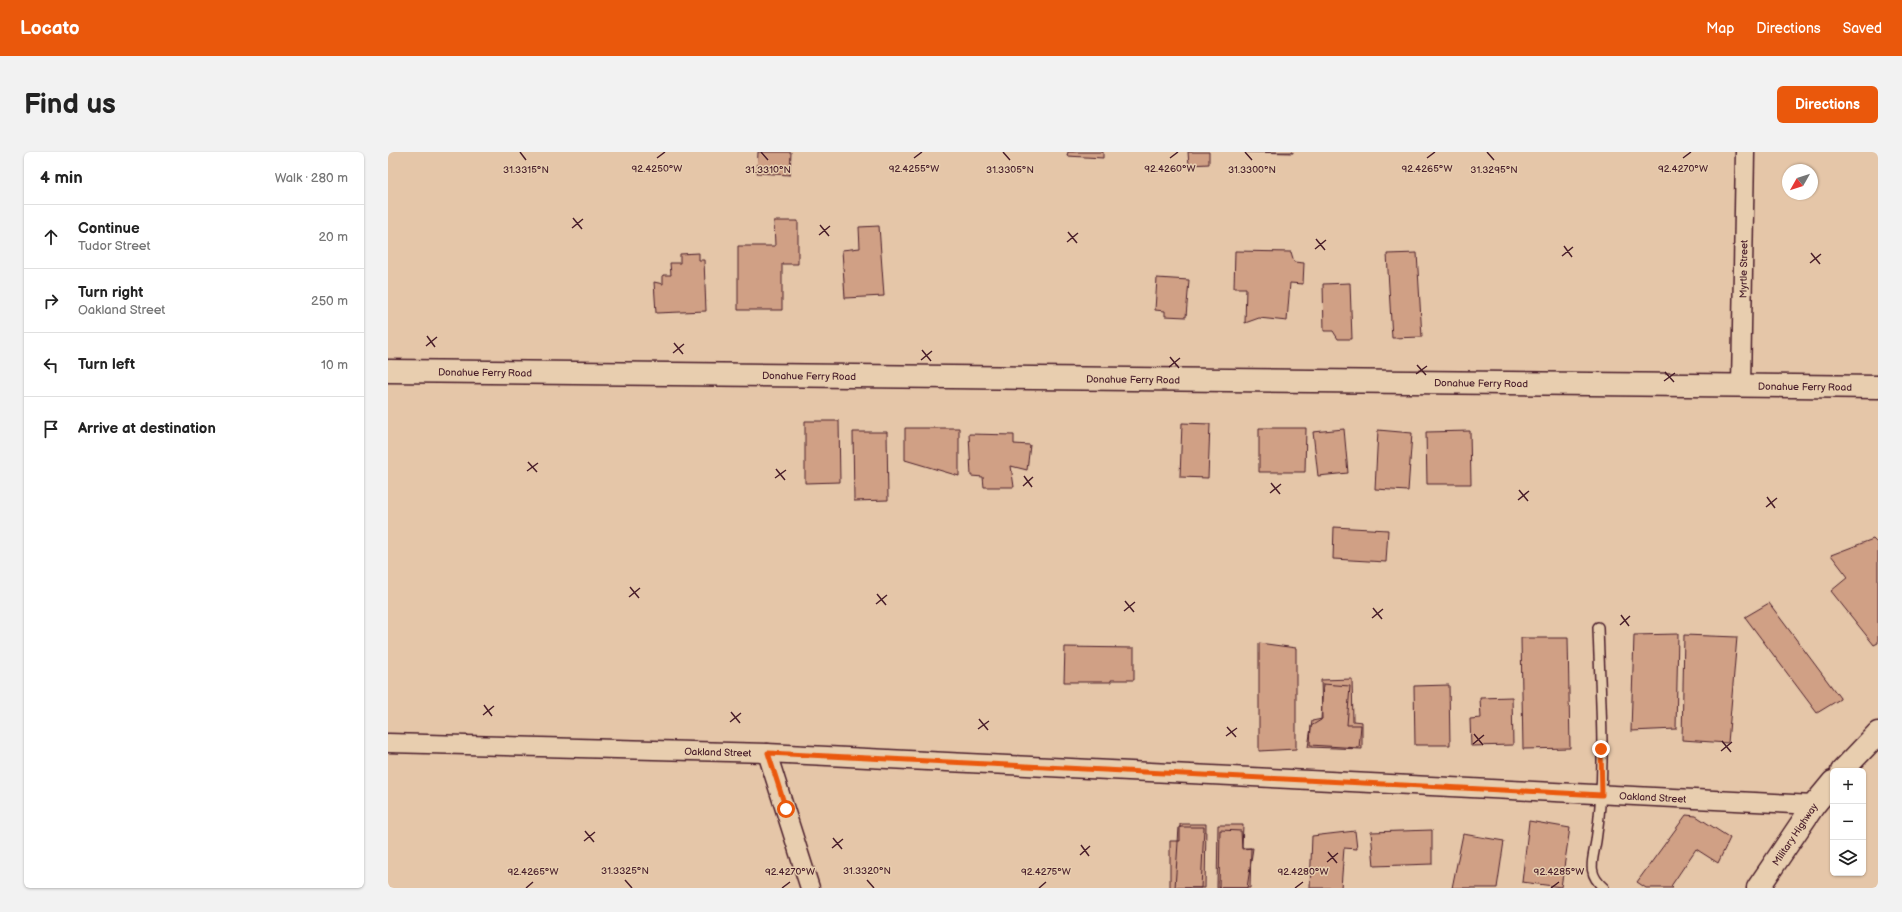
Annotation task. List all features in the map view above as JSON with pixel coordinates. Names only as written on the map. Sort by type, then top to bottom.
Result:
[{"type":"main road","name":"Donahue Ferry Road","points":[[388,371],[1878,387]]},
{"type":"main road","points":[[1845,768],[1878,733]]},
{"type":"main road","name":"Military Highway","points":[[1758,888],[1814,805],[1830,786]]},
{"type":"street","name":"Myrtle Street","points":[[1741,386],[1745,152]]},
{"type":"street","name":"Oakland Street","points":[[388,743],[768,753],[1814,805]]},
{"type":"street","points":[[768,753],[810,888]]},
{"type":"lane","points":[[1598,627],[1602,795],[1591,868],[1600,885],[1604,888]]},
{"type":"building","points":[[758,152],[791,152],[790,175],[757,173]]},
{"type":"building","points":[[1068,152],[1103,152],[1103,158],[1067,156]]},
{"type":"building","points":[[1188,152],[1209,152],[1209,164],[1189,165]]},
{"type":"building","points":[[1247,152],[1293,152],[1293,153]]},
{"type":"building","points":[[774,221],[798,221],[798,264],[782,264],[782,310],[738,310],[738,246],[775,246]]},
{"type":"building","points":[[879,226],[884,296],[845,298],[842,250],[860,248],[859,227]]},
{"type":"building","points":[[1235,251],[1291,252],[1294,262],[1304,263],[1303,284],[1290,283],[1287,321],[1259,318],[1245,323],[1246,288],[1234,288]]},
{"type":"building","points":[[699,253],[699,260],[704,260],[706,311],[656,313],[654,282],[663,284],[663,275],[671,275],[670,263],[680,263],[680,254]]},
{"type":"building","points":[[1417,253],[1422,337],[1392,338],[1387,254]]},
{"type":"building","points":[[1157,278],[1189,280],[1186,317],[1165,316],[1165,311],[1155,310]]},
{"type":"building","points":[[1350,283],[1352,339],[1338,339],[1333,331],[1324,331],[1323,284]]},
{"type":"building","points":[[805,421],[839,421],[840,482],[805,483]]},
{"type":"building","points":[[1182,423],[1210,424],[1208,478],[1180,477]]},
{"type":"building","points":[[905,428],[959,428],[959,476],[905,460]]},
{"type":"building","points":[[1259,428],[1306,428],[1305,472],[1259,472]]},
{"type":"building","points":[[1344,429],[1348,473],[1318,476],[1313,432]]},
{"type":"building","points":[[1378,430],[1412,433],[1408,491],[1375,489]]},
{"type":"building","points":[[1470,431],[1471,484],[1427,484],[1426,432]]},
{"type":"building","points":[[853,432],[887,432],[888,500],[854,501]]},
{"type":"building","points":[[969,434],[1014,435],[1014,444],[1030,445],[1027,470],[1011,466],[1014,487],[984,487],[983,477],[971,476]]},
{"type":"building","points":[[1334,527],[1388,530],[1386,562],[1333,559]]},
{"type":"building","points":[[1873,539],[1878,544],[1878,643],[1874,645],[1831,591],[1848,577],[1831,555]]},
{"type":"building","points":[[1769,603],[1840,698],[1817,713],[1745,617]]},
{"type":"building","points":[[1678,634],[1676,729],[1631,731],[1634,635]]},
{"type":"building","points":[[1684,635],[1737,637],[1728,743],[1682,740]]},
{"type":"building","points":[[1521,638],[1568,638],[1570,748],[1523,749]]},
{"type":"building","points":[[1259,643],[1296,648],[1296,749],[1259,751]]},
{"type":"building","points":[[1065,647],[1134,648],[1134,680],[1111,680],[1111,682],[1064,682]]},
{"type":"building","points":[[1352,679],[1353,721],[1362,722],[1362,749],[1308,747],[1312,721],[1322,719],[1321,680]]},
{"type":"building","points":[[1323,684],[1350,686],[1347,725],[1361,725],[1359,748],[1310,745],[1311,726],[1321,720]]},
{"type":"building","points":[[1449,685],[1450,745],[1415,745],[1414,686]]},
{"type":"building","points":[[1512,697],[1513,745],[1471,746],[1470,719],[1481,718],[1480,698]]},
{"type":"building","points":[[1686,815],[1696,816],[1730,838],[1718,863],[1696,849],[1671,886],[1673,888],[1646,888],[1637,882]]},
{"type":"building","points":[[1529,821],[1570,828],[1561,887],[1522,882]]},
{"type":"building","points":[[1180,824],[1206,824],[1205,888],[1170,888],[1170,841],[1180,841]]},
{"type":"building","points":[[1218,825],[1243,825],[1242,848],[1251,848],[1250,888],[1217,888]]},
{"type":"building","points":[[1179,827],[1204,827],[1201,888],[1175,888]]},
{"type":"building","points":[[1220,830],[1241,831],[1242,849],[1253,848],[1247,888],[1219,888]]},
{"type":"building","points":[[1432,830],[1432,864],[1374,866],[1371,832]]},
{"type":"building","points":[[1355,831],[1357,849],[1344,848],[1341,888],[1310,888],[1312,836]]},
{"type":"building","points":[[1463,834],[1504,841],[1497,888],[1452,888]]},
{"type":"route","points":[[786,809],[768,753],[1602,795],[1601,749]]}]
